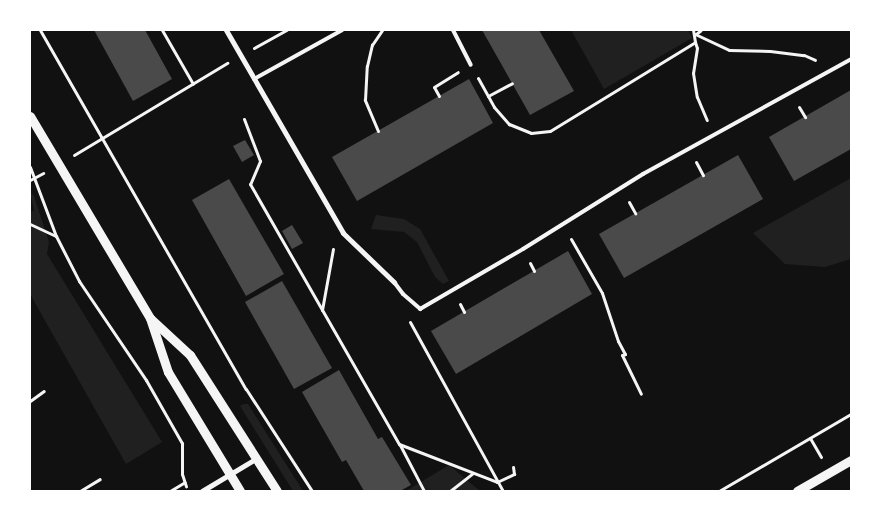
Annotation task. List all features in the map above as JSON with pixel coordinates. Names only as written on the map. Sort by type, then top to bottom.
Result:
[{"type":"street","points":[[226,30],[342,233],[394,282]]},
{"type":"street","points":[[30,116],[150,318],[168,372],[240,491]]},
{"type":"street","points":[[150,318],[190,354],[277,491]]},
{"type":"street","points":[[202,491],[257,458]]},
{"type":"street","points":[[797,491],[851,460]]},
{"type":"lane","points":[[254,78],[342,30]]},
{"type":"lane","points":[[454,30],[470,65]]},
{"type":"lane","points":[[394,282],[403,294],[420,309],[563,225],[643,174],[851,59]]},
{"type":"path","points":[[40,30],[249,395],[312,491]]},
{"type":"path","points":[[162,30],[193,84]]},
{"type":"path","points":[[250,50],[286,30]]},
{"type":"path","points":[[378,131],[365,100],[367,66],[372,44],[382,30]]},
{"type":"path","points":[[693,30],[697,48],[693,73],[697,97],[706,119]]},
{"type":"path","points":[[695,34],[702,30]]},
{"type":"path","points":[[695,34],[730,50],[770,51],[804,55],[834,68]]},
{"type":"path","points":[[439,96],[434,86],[470,65],[488,96],[509,124],[531,133],[550,131],[695,42]]},
{"type":"path","points":[[77,154],[227,64]]},
{"type":"path","points":[[488,96],[512,83]]},
{"type":"path","points":[[244,119],[260,161],[250,184],[424,491]]},
{"type":"path","points":[[30,167],[36,177],[56,236],[79,281],[146,380],[182,443],[182,474],[185,482],[170,491]]},
{"type":"path","points":[[30,180],[42,174]]},
{"type":"path","points":[[30,224],[56,236]]},
{"type":"path","points":[[563,225],[602,293],[618,341],[625,354],[622,355],[642,394]]},
{"type":"path","points":[[322,311],[333,249]]},
{"type":"path","points":[[531,266],[534,271]]},
{"type":"path","points":[[403,294],[400,304],[503,491]]},
{"type":"path","points":[[460,303],[464,312]]},
{"type":"path","points":[[30,401],[44,391]]},
{"type":"path","points":[[719,491],[851,414]]},
{"type":"path","points":[[399,444],[497,482],[514,474],[513,467]]},
{"type":"path","points":[[450,491],[473,472]]},
{"type":"path","points":[[80,491],[100,479]]},
{"type":"shaded area","points":[[571,30],[688,30],[692,38],[604,89]]},
{"type":"shaded area","points":[[851,178],[851,259],[825,267],[785,264],[753,233]]},
{"type":"shaded area","points":[[30,192],[34,196],[49,242],[47,254],[162,442],[126,464],[30,294],[30,214],[34,210]]},
{"type":"shaded area","points":[[376,215],[404,219],[420,229],[449,281],[443,284],[435,277],[417,242],[404,232],[371,229]]},
{"type":"shaded area","points":[[248,404],[303,491],[293,491],[240,406]]},
{"type":"shaded area","points":[[449,465],[480,491],[406,491]]},
{"type":"building","points":[[94,30],[145,30],[172,79],[133,101]]},
{"type":"building","points":[[482,30],[539,30],[574,91],[530,115]]},
{"type":"building","points":[[469,79],[493,123],[357,201],[332,157]]},
{"type":"building","points":[[851,90],[851,149],[794,181],[769,137]]},
{"type":"building","points":[[245,140],[254,155],[242,162],[233,146]]},
{"type":"building","points":[[738,155],[763,199],[624,278],[599,234]]},
{"type":"building","points":[[229,179],[284,274],[246,296],[192,200]]},
{"type":"building","points":[[292,225],[303,243],[292,249],[282,231]]},
{"type":"building","points":[[568,251],[592,294],[456,374],[431,331]]},
{"type":"building","points":[[282,281],[332,368],[294,389],[245,302]]},
{"type":"building","points":[[339,370],[378,439],[382,437],[411,485],[400,491],[364,491],[346,460],[342,462],[302,392]]}]
